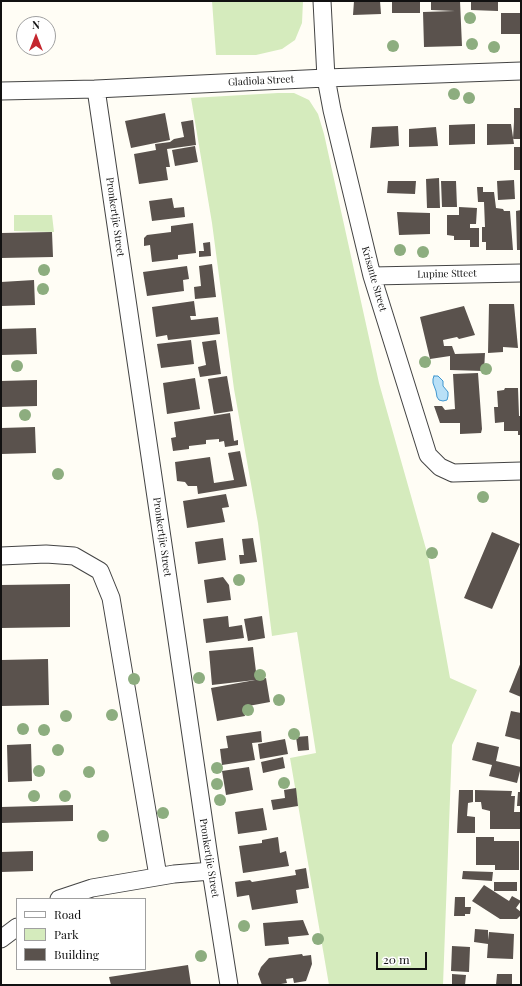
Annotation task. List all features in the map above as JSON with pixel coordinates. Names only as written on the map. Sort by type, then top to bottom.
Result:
[{"type":"street","name":"Krisante Street","points":[[322,1],[326,78],[332,110],[372,276],[428,455],[440,467],[453,473],[521,471]]},
{"type":"street","name":"Gladiola Street","points":[[1,91],[96,89],[326,78],[521,71]]},
{"type":"street","name":"Pronkertjie Street","points":[[96,89],[229,985]]},
{"type":"street","name":"Lupine Stteet","points":[[372,276],[521,273]]},
{"type":"street","points":[[1,556],[46,554],[74,556],[100,571],[111,598],[158,876]]},
{"type":"street","points":[[62,898],[92,888],[158,876],[211,871]]},
{"type":"street","points":[[1,939],[16,928]]},
{"type":"green space","points":[[212,1],[303,1],[302,23],[295,40],[282,49],[256,55],[216,55]]},
{"type":"green space","points":[[294,93],[309,100],[318,114],[324,134],[379,383],[428,556],[450,678],[477,690],[452,745],[443,985],[329,985],[290,758],[316,753],[297,632],[272,636],[258,523],[234,389],[212,223],[191,98]]},
{"type":"green space","points":[[14,215],[52,215],[54,232],[14,231]]},
{"type":"water","points":[[434,376],[438,376],[443,381],[443,386],[448,392],[447,400],[439,400],[437,397],[433,383]]},
{"type":"building","points":[[354,1],[380,1],[381,14],[353,15]]},
{"type":"building","points":[[392,1],[420,1],[420,13],[392,13]]},
{"type":"building","points":[[431,1],[460,1],[462,46],[424,47],[423,12],[455,11],[431,10]]},
{"type":"building","points":[[471,1],[498,1],[498,11],[471,10]]},
{"type":"building","points":[[501,13],[521,13],[521,34],[501,34]]},
{"type":"building","points":[[514,108],[521,108],[521,139],[513,139]]},
{"type":"building","points":[[165,113],[170,140],[131,148],[125,121]]},
{"type":"building","points":[[193,120],[196,145],[167,149],[170,167],[166,167],[168,180],[139,184],[134,154],[156,150],[155,144],[170,142],[174,139],[184,137],[181,122]]},
{"type":"building","points":[[475,124],[475,144],[449,145],[449,125]]},
{"type":"building","points":[[487,124],[511,124],[514,144],[487,145]]},
{"type":"building","points":[[398,126],[399,146],[370,148],[372,127]]},
{"type":"building","points":[[436,127],[438,146],[409,147],[409,129]]},
{"type":"building","points":[[195,146],[198,162],[175,166],[172,150]]},
{"type":"building","points":[[514,147],[521,147],[521,170],[514,170]]},
{"type":"building","points":[[439,178],[440,208],[427,208],[426,179]]},
{"type":"building","points":[[514,180],[515,199],[498,200],[497,181]]},
{"type":"building","points":[[388,181],[416,181],[415,194],[387,193]]},
{"type":"building","points":[[441,181],[456,181],[457,207],[442,207]]},
{"type":"building","points":[[477,187],[483,187],[483,192],[494,192],[496,208],[503,209],[504,211],[510,211],[513,250],[486,250],[486,242],[482,242],[482,227],[485,227],[484,202],[478,202]]},
{"type":"building","points":[[172,198],[174,208],[184,207],[185,217],[152,221],[149,201]]},
{"type":"building","points":[[459,207],[477,208],[476,224],[470,224],[470,228],[479,228],[479,247],[470,247],[470,240],[454,240],[454,236],[447,235],[447,215],[459,215]]},
{"type":"building","points":[[521,210],[521,250],[517,250],[516,211]]},
{"type":"building","points":[[397,212],[430,213],[430,234],[399,235]]},
{"type":"building","points":[[193,223],[196,253],[178,255],[178,259],[152,262],[150,245],[144,246],[144,238],[147,235],[171,232],[171,226]]},
{"type":"building","points":[[52,232],[53,257],[1,258],[1,233]]},
{"type":"building","points":[[210,242],[211,256],[199,257],[199,251],[204,251],[203,243]]},
{"type":"building","points":[[212,264],[216,297],[195,299],[194,287],[201,286],[199,266]]},
{"type":"building","points":[[187,266],[189,279],[183,280],[184,291],[147,296],[143,272]]},
{"type":"building","points":[[34,280],[35,305],[1,306],[1,282]]},
{"type":"building","points":[[194,301],[196,316],[190,316],[191,320],[218,317],[220,334],[168,340],[167,335],[156,337],[152,307]]},
{"type":"building","points":[[489,304],[514,304],[518,348],[503,347],[503,352],[488,353]]},
{"type":"building","points":[[464,306],[475,335],[459,339],[457,337],[443,340],[444,346],[452,346],[455,354],[485,353],[484,371],[450,370],[450,356],[430,359],[420,317]]},
{"type":"building","points":[[36,328],[37,354],[1,355],[1,329]]},
{"type":"building","points":[[191,340],[194,364],[161,368],[157,344]]},
{"type":"building","points":[[216,340],[221,374],[200,377],[198,367],[206,365],[202,342]]},
{"type":"building","points":[[478,373],[481,433],[460,434],[460,423],[440,423],[434,406],[442,406],[445,410],[455,409],[453,374]]},
{"type":"building","points":[[227,376],[233,411],[214,414],[208,379]]},
{"type":"building","points":[[195,378],[200,409],[167,414],[163,383]]},
{"type":"building","points":[[37,380],[37,406],[1,407],[1,381]]},
{"type":"building","points":[[505,388],[518,388],[519,416],[521,416],[521,435],[518,435],[518,431],[504,431],[504,422],[495,423],[494,407],[498,407],[497,391],[504,390]]},
{"type":"building","points":[[230,413],[234,441],[238,440],[238,445],[225,447],[224,441],[219,442],[219,439],[206,440],[206,444],[189,446],[189,449],[173,451],[171,438],[176,437],[174,422]]},
{"type":"building","points":[[35,427],[36,453],[1,454],[1,428]]},
{"type":"building","points":[[240,451],[247,486],[198,494],[197,486],[188,486],[185,482],[177,481],[175,462],[210,457],[214,483],[234,480],[228,453]]},
{"type":"building","points":[[226,494],[229,507],[222,508],[225,522],[187,528],[183,501]]},
{"type":"building","points":[[492,532],[520,544],[492,609],[464,598]]},
{"type":"building","points":[[223,538],[226,560],[198,564],[195,542]]},
{"type":"building","points":[[253,538],[257,562],[240,564],[239,555],[244,555],[242,539]]},
{"type":"building","points":[[223,577],[229,585],[231,600],[207,603],[204,580]]},
{"type":"building","points":[[70,584],[70,627],[1,628],[1,585]]},
{"type":"building","points":[[228,616],[229,627],[242,625],[244,638],[206,643],[203,619]]},
{"type":"building","points":[[262,616],[265,638],[248,641],[244,619]]},
{"type":"building","points":[[253,647],[257,680],[266,678],[270,702],[243,707],[245,716],[217,721],[211,688],[255,680],[212,685],[209,651]]},
{"type":"building","points":[[48,659],[49,705],[1,706],[1,660]]},
{"type":"building","points":[[521,662],[521,697],[509,692]]},
{"type":"building","points":[[511,711],[521,713],[521,740],[505,736]]},
{"type":"building","points":[[261,731],[262,742],[252,743],[255,760],[222,765],[220,749],[228,748],[226,736]]},
{"type":"building","points":[[308,736],[309,750],[298,751],[296,737]]},
{"type":"building","points":[[285,739],[288,754],[260,759],[258,744]]},
{"type":"building","points":[[477,742],[499,747],[496,761],[521,767],[517,783],[489,776],[492,765],[472,760]]},
{"type":"building","points":[[31,744],[32,781],[8,782],[7,745]]},
{"type":"building","points":[[283,757],[285,768],[263,773],[261,762]]},
{"type":"building","points":[[249,767],[253,790],[226,795],[222,771]]},
{"type":"building","points":[[296,788],[298,806],[273,810],[271,800],[285,798],[284,790]]},
{"type":"building","points":[[459,790],[473,790],[473,802],[468,803],[467,816],[475,817],[475,833],[457,833]]},
{"type":"building","points":[[475,790],[512,791],[511,796],[515,796],[514,812],[521,812],[521,829],[490,829],[490,811],[482,809],[481,802],[475,802]]},
{"type":"building","points":[[518,792],[521,792],[521,806],[517,806]]},
{"type":"building","points":[[73,805],[73,821],[1,823],[1,807]]},
{"type":"building","points":[[263,808],[267,830],[238,834],[235,812]]},
{"type":"building","points":[[278,837],[280,853],[286,851],[289,866],[243,873],[239,846],[262,843],[262,840]]},
{"type":"building","points":[[476,837],[494,837],[494,841],[519,841],[519,870],[495,870],[495,865],[476,865]]},
{"type":"building","points":[[33,851],[33,871],[1,872],[1,852]]},
{"type":"building","points":[[306,868],[309,888],[296,890],[298,903],[252,910],[249,895],[237,897],[235,882],[250,880],[252,882],[296,875],[295,870]]},
{"type":"building","points":[[463,871],[493,872],[492,881],[462,879]]},
{"type":"building","points":[[494,882],[517,882],[517,891],[494,891]]},
{"type":"building","points":[[484,885],[509,901],[512,896],[521,901],[516,908],[521,912],[521,915],[517,919],[500,919],[472,901]]},
{"type":"building","points":[[455,897],[465,897],[465,907],[471,907],[470,914],[465,914],[465,916],[454,916]]},
{"type":"building","points":[[303,920],[309,935],[288,937],[289,944],[265,946],[263,923]]},
{"type":"building","points":[[475,929],[488,930],[488,940],[489,932],[514,934],[513,959],[487,958],[488,944],[474,942]]},
{"type":"building","points":[[452,946],[470,947],[469,972],[451,971]]},
{"type":"building","points":[[302,954],[303,956],[311,955],[312,964],[306,981],[294,983],[293,978],[286,979],[287,983],[262,985],[258,974],[261,967],[269,958]]},
{"type":"building","points":[[188,965],[191,985],[111,985],[109,977]]},
{"type":"building","points":[[452,974],[466,975],[465,985],[452,985]]},
{"type":"building","points":[[497,974],[512,974],[512,985],[496,985]]}]
